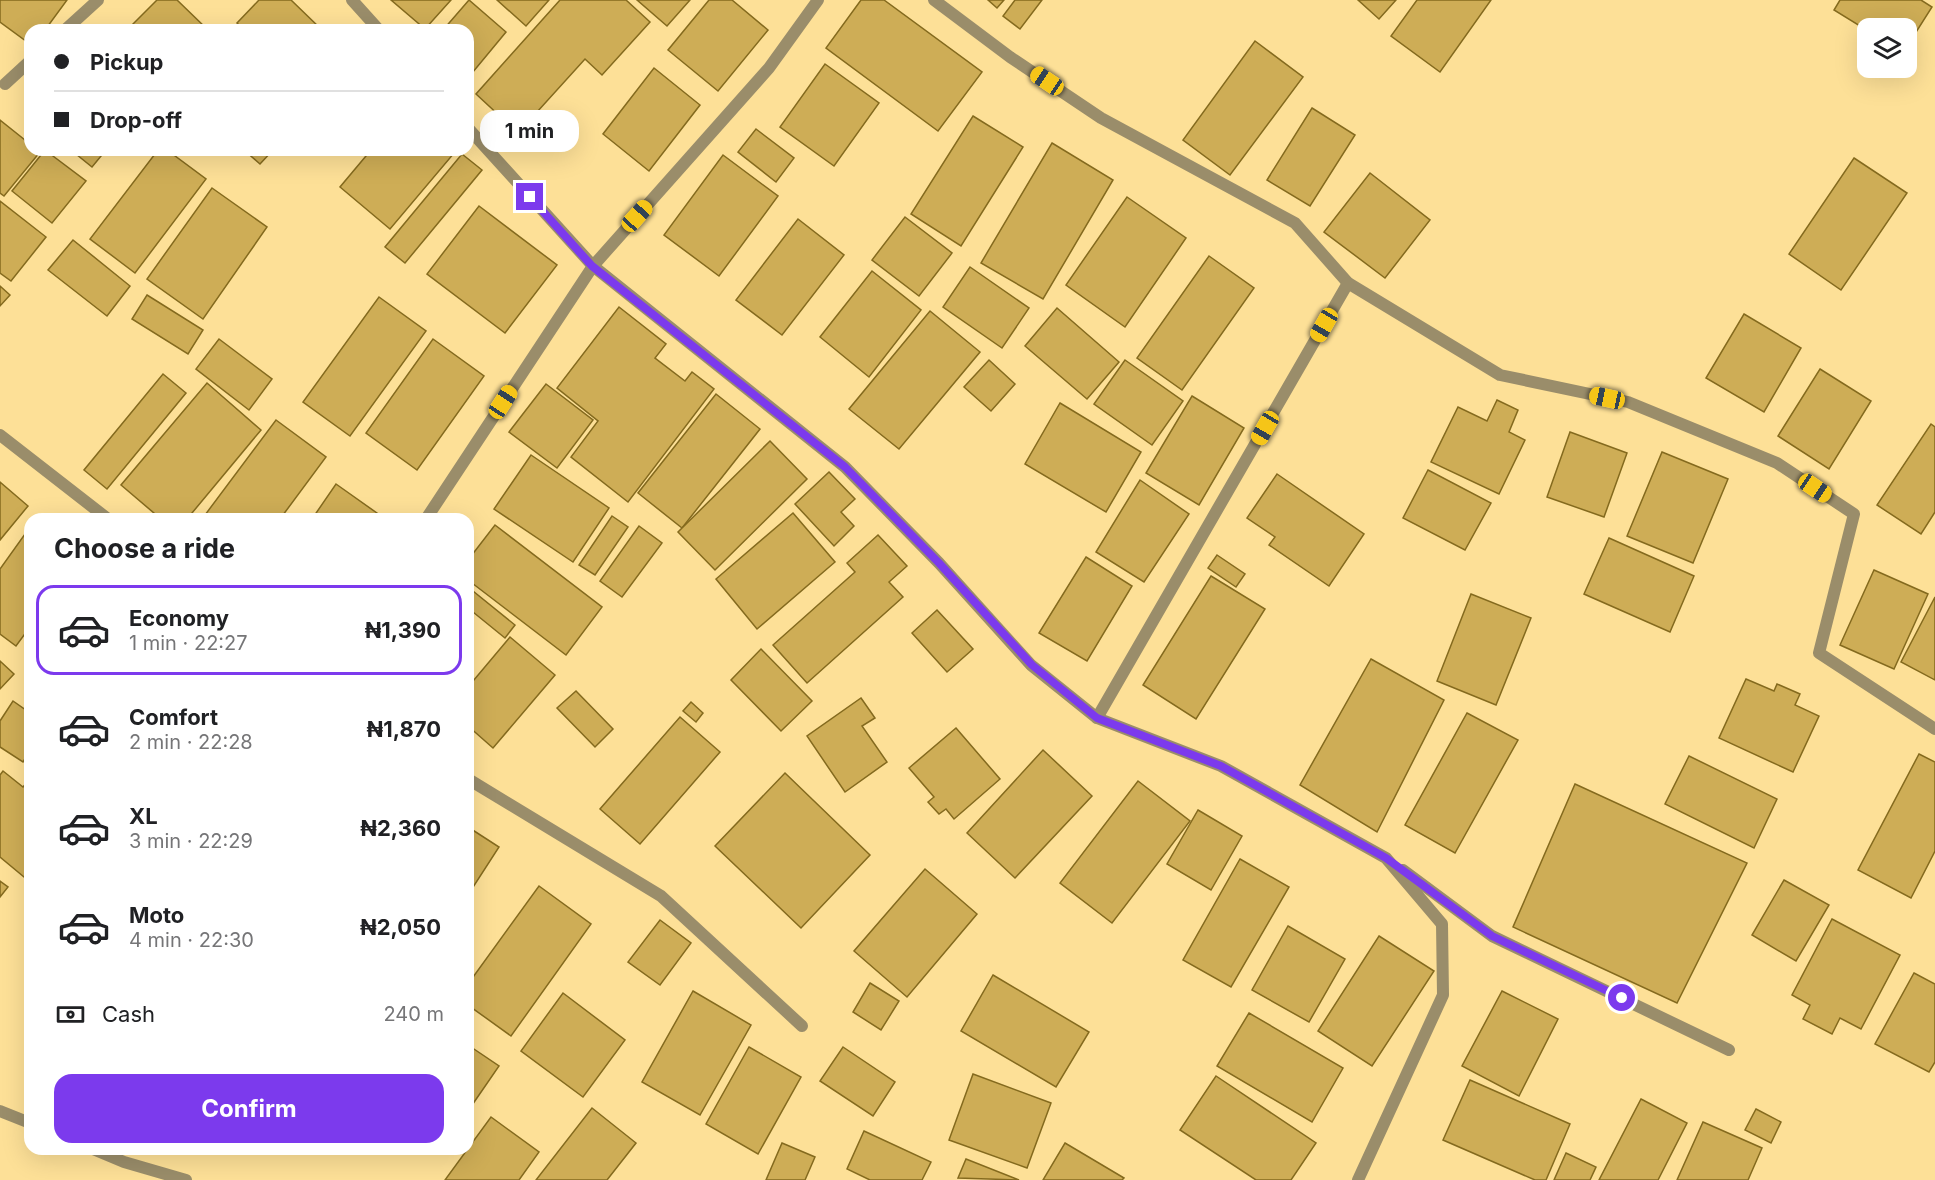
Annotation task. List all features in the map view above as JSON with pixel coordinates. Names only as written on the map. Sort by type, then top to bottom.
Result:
[{"type":"street","points":[[71,24],[98,0]]},
{"type":"street","points":[[352,0],[374,24]]},
{"type":"street","points":[[430,513],[592,266],[769,68],[818,0]]},
{"type":"street","points":[[934,0],[1010,57],[1101,118],[1294,224],[1348,283],[1500,375],[1628,402],[1777,463],[1854,514],[1819,653],[1935,729]]},
{"type":"street","points":[[5,84],[24,67]]},
{"type":"street","points":[[474,135],[592,266],[845,467],[939,563],[1032,665],[1097,718],[1221,766],[1386,858],[1492,936],[1729,1050]]},
{"type":"street","points":[[1097,718],[1348,283]]},
{"type":"street","points":[[0,435],[100,513]]},
{"type":"street","points":[[474,783],[661,896],[802,1026]]},
{"type":"street","points":[[1358,1180],[1443,995],[1442,924],[1386,858]]},
{"type":"street","points":[[0,1111],[24,1121]]},
{"type":"street","points":[[107,1155],[186,1180]]},
{"type":"street","points":[[124,1162],[127,1155]]},
{"type":"building","points":[[0,0],[67,0],[49,24],[24,24],[24,40],[0,22]]},
{"type":"building","points":[[157,0],[177,0],[202,24],[133,24]]},
{"type":"building","points":[[259,0],[291,0],[316,24],[238,24]]},
{"type":"building","points":[[391,0],[451,0],[429,24],[419,24]]},
{"type":"building","points":[[469,0],[506,32],[474,71],[474,24],[448,24]]},
{"type":"building","points":[[497,0],[549,0],[526,26]]},
{"type":"building","points":[[560,0],[626,0],[650,22],[602,75],[585,59],[518,133],[476,94]]},
{"type":"building","points":[[637,0],[690,0],[667,26]]},
{"type":"building","points":[[709,0],[732,0],[768,30],[718,91],[668,50]]},
{"type":"building","points":[[861,0],[884,0],[982,72],[938,131],[826,48]]},
{"type":"building","points":[[988,0],[1004,0],[997,8]]},
{"type":"building","points":[[1015,0],[1042,0],[1020,29],[1003,16]]},
{"type":"building","points":[[1358,0],[1396,0],[1379,19]]},
{"type":"building","points":[[1417,0],[1491,0],[1440,72],[1391,36]]},
{"type":"building","points":[[1840,0],[1921,0],[1932,7],[1917,31],[1917,18],[1857,18],[1857,24],[1834,10]]},
{"type":"building","points":[[1255,41],[1303,77],[1230,175],[1183,140]]},
{"type":"building","points":[[825,64],[879,103],[834,166],[780,127]]},
{"type":"building","points":[[654,68],[700,105],[649,171],[603,134]]},
{"type":"building","points":[[1312,108],[1355,135],[1310,206],[1267,180]]},
{"type":"building","points":[[973,116],[1023,147],[961,246],[911,214]]},
{"type":"building","points":[[0,120],[24,139],[24,156],[37,156],[4,196],[0,193]]},
{"type":"building","points":[[756,129],[794,158],[776,182],[738,152]]},
{"type":"building","points":[[1052,143],[1113,180],[1043,299],[981,263]]},
{"type":"building","points":[[723,155],[778,196],[719,276],[664,235]]},
{"type":"building","points":[[40,156],[53,156],[86,181],[52,223],[12,191]]},
{"type":"building","points":[[78,156],[101,156],[92,167]]},
{"type":"building","points":[[153,156],[175,156],[206,179],[135,273],[90,239]]},
{"type":"building","points":[[251,156],[267,156],[260,164]]},
{"type":"building","points":[[366,156],[452,156],[390,229],[340,187]]},
{"type":"building","points":[[460,156],[464,156],[482,170],[405,263],[385,247]]},
{"type":"building","points":[[1854,158],[1907,193],[1841,290],[1789,254]]},
{"type":"building","points":[[1370,173],[1430,220],[1385,278],[1324,232]]},
{"type":"building","points":[[212,188],[267,227],[203,319],[147,279]]},
{"type":"building","points":[[1127,197],[1186,238],[1125,327],[1066,285]]},
{"type":"building","points":[[0,201],[46,237],[11,281],[0,273]]},
{"type":"building","points":[[479,206],[557,265],[505,333],[427,274]]},
{"type":"building","points":[[905,217],[952,253],[919,296],[872,260]]},
{"type":"building","points":[[798,219],[844,255],[782,335],[736,300]]},
{"type":"building","points":[[73,240],[130,286],[107,316],[48,270]]},
{"type":"building","points":[[1209,256],[1254,288],[1182,390],[1137,358]]},
{"type":"building","points":[[970,267],[1029,308],[1002,348],[943,307]]},
{"type":"building","points":[[872,271],[921,310],[869,377],[820,337]]},
{"type":"building","points":[[0,286],[10,295],[0,306]]},
{"type":"building","points":[[147,295],[203,330],[188,354],[132,319]]},
{"type":"building","points":[[379,297],[426,331],[350,436],[303,402]]},
{"type":"building","points":[[619,307],[666,344],[655,358],[685,381],[692,372],[714,389],[628,502],[571,457],[598,421],[557,388]]},
{"type":"building","points":[[1057,308],[1119,362],[1087,399],[1025,346]]},
{"type":"building","points":[[930,311],[980,352],[899,449],[849,409]]},
{"type":"building","points":[[1744,314],[1801,348],[1764,412],[1706,378]]},
{"type":"building","points":[[219,339],[272,379],[249,410],[196,369]]},
{"type":"building","points":[[433,339],[484,376],[417,470],[366,433]]},
{"type":"building","points":[[989,360],[1015,384],[991,411],[964,387]]},
{"type":"building","points":[[1125,360],[1183,401],[1152,445],[1094,404]]},
{"type":"building","points":[[1820,369],[1871,401],[1829,469],[1778,436]]},
{"type":"building","points":[[163,374],[186,393],[107,489],[84,470]]},
{"type":"building","points":[[207,383],[261,430],[192,513],[154,513],[121,485]]},
{"type":"building","points":[[546,384],[593,420],[557,468],[509,432]]},
{"type":"building","points":[[716,394],[760,429],[682,528],[638,493]]},
{"type":"building","points":[[1192,396],[1244,428],[1199,505],[1146,473]]},
{"type":"building","points":[[1497,400],[1518,410],[1509,432],[1525,440],[1499,494],[1431,462],[1458,407],[1487,421]]},
{"type":"building","points":[[1060,403],[1141,452],[1106,512],[1025,464]]},
{"type":"building","points":[[276,420],[326,457],[284,513],[206,513]]},
{"type":"building","points":[[1931,424],[1935,427],[1935,512],[1921,534],[1877,505]]},
{"type":"building","points":[[1570,432],[1627,453],[1604,517],[1547,497]]},
{"type":"building","points":[[770,441],[807,479],[715,570],[678,532]]},
{"type":"building","points":[[1662,452],[1728,479],[1693,563],[1627,536]]},
{"type":"building","points":[[531,455],[609,508],[573,562],[494,509]]},
{"type":"building","points":[[1428,470],[1491,503],[1465,550],[1403,518]]},
{"type":"building","points":[[829,472],[855,499],[841,512],[854,526],[834,546],[795,504]]},
{"type":"building","points":[[1277,474],[1364,534],[1329,586],[1269,545],[1275,537],[1247,518]]},
{"type":"building","points":[[1140,480],[1189,514],[1144,582],[1096,552]]},
{"type":"building","points":[[0,482],[28,506],[0,540]]},
{"type":"building","points":[[336,484],[377,513],[316,513]]},
{"type":"building","points":[[793,513],[835,562],[757,629],[716,579]]},
{"type":"building","points":[[612,516],[628,527],[595,575],[579,565]]},
{"type":"building","points":[[495,525],[602,607],[566,655],[474,585],[474,552]]},
{"type":"building","points":[[639,526],[662,543],[622,597],[600,581]]},
{"type":"building","points":[[24,535],[24,635],[16,646],[0,634],[0,569]]},
{"type":"building","points":[[878,535],[907,566],[889,582],[903,597],[807,683],[773,645],[855,572],[847,563]]},
{"type":"building","points":[[1609,538],[1694,576],[1670,632],[1584,594]]},
{"type":"building","points":[[1217,555],[1245,574],[1236,587],[1208,568]]},
{"type":"building","points":[[1086,557],[1132,586],[1087,661],[1039,633]]},
{"type":"building","points":[[1874,570],[1928,594],[1894,669],[1840,645]]},
{"type":"building","points":[[1211,576],[1265,609],[1196,719],[1143,685]]},
{"type":"building","points":[[474,592],[515,625],[505,638],[474,613]]},
{"type":"building","points":[[1471,594],[1531,618],[1496,705],[1437,681]]},
{"type":"building","points":[[1935,597],[1935,680],[1901,662]]},
{"type":"building","points":[[937,610],[973,649],[947,672],[912,633]]},
{"type":"building","points":[[510,637],[555,675],[493,748],[474,731],[474,680]]},
{"type":"building","points":[[761,649],[812,701],[781,731],[731,680]]},
{"type":"building","points":[[1371,659],[1444,700],[1377,832],[1300,785]]},
{"type":"building","points":[[0,661],[14,674],[0,689]]},
{"type":"building","points":[[1746,679],[1774,691],[1777,684],[1800,694],[1795,705],[1819,716],[1793,772],[1719,738]]},
{"type":"building","points":[[576,691],[613,729],[595,747],[557,708]]},
{"type":"building","points":[[861,698],[875,718],[862,726],[887,762],[845,792],[807,736]]},
{"type":"building","points":[[13,701],[24,709],[23,762],[0,747],[0,721]]},
{"type":"building","points":[[691,702],[703,713],[696,722],[683,711]]},
{"type":"building","points":[[1467,713],[1518,740],[1455,853],[1405,825]]},
{"type":"building","points":[[680,717],[720,752],[640,844],[600,809]]},
{"type":"building","points":[[956,728],[1000,779],[954,819],[946,809],[939,814],[928,802],[934,797],[909,768]]},
{"type":"building","points":[[1043,750],[1092,796],[1015,878],[967,833]]},
{"type":"building","points":[[1919,754],[1935,762],[1935,851],[1911,898],[1858,870]]},
{"type":"building","points":[[1689,756],[1777,799],[1754,848],[1665,804]]},
{"type":"building","points":[[3,771],[24,786],[24,877],[0,857],[0,775]]},
{"type":"building","points":[[785,773],[870,855],[801,928],[715,846]]},
{"type":"building","points":[[1138,781],[1190,821],[1112,923],[1060,883]]},
{"type":"building","points":[[1575,784],[1747,863],[1677,1003],[1513,927]]},
{"type":"building","points":[[1198,810],[1242,836],[1211,890],[1167,864]]},
{"type":"building","points":[[474,831],[499,847],[474,886]]},
{"type":"building","points":[[1240,859],[1289,887],[1231,987],[1183,960]]},
{"type":"building","points":[[925,869],[977,914],[907,997],[854,951]]},
{"type":"building","points":[[1784,880],[1829,905],[1796,961],[1752,935]]},
{"type":"building","points":[[0,881],[8,887],[0,897]]},
{"type":"building","points":[[539,886],[591,924],[511,1036],[474,1009],[474,976]]},
{"type":"building","points":[[1832,919],[1900,955],[1861,1029],[1840,1018],[1832,1034],[1803,1019],[1810,1005],[1792,995]]},
{"type":"building","points":[[660,920],[691,943],[660,985],[628,962]]},
{"type":"building","points":[[1288,926],[1345,959],[1309,1022],[1252,990]]},
{"type":"building","points":[[1379,936],[1434,971],[1372,1066],[1318,1031]]},
{"type":"building","points":[[1914,973],[1935,984],[1935,1062],[1929,1072],[1875,1044]]},
{"type":"building","points":[[993,975],[1089,1032],[1056,1087],[961,1031]]},
{"type":"building","points":[[870,983],[899,1001],[881,1030],[853,1012]]},
{"type":"building","points":[[693,991],[751,1025],[700,1115],[642,1082]]},
{"type":"building","points":[[1502,991],[1558,1019],[1519,1096],[1462,1066]]},
{"type":"building","points":[[563,993],[625,1040],[583,1097],[521,1051]]},
{"type":"building","points":[[1249,1013],[1343,1068],[1312,1122],[1217,1066]]},
{"type":"building","points":[[749,1047],[801,1077],[758,1154],[706,1124]]},
{"type":"building","points":[[843,1047],[895,1082],[873,1116],[820,1081]]},
{"type":"building","points":[[474,1049],[499,1066],[474,1102]]},
{"type":"building","points":[[973,1074],[1051,1103],[1027,1168],[949,1140]]},
{"type":"building","points":[[1216,1076],[1316,1143],[1291,1180],[1256,1180],[1180,1130]]},
{"type":"building","points":[[1470,1080],[1570,1124],[1546,1180],[1535,1180],[1443,1140]]},
{"type":"building","points":[[1641,1099],[1687,1123],[1658,1180],[1599,1180]]},
{"type":"building","points":[[592,1108],[636,1143],[607,1180],[536,1180]]},
{"type":"building","points":[[1756,1109],[1781,1122],[1771,1143],[1745,1130]]},
{"type":"building","points":[[491,1117],[539,1152],[519,1180],[445,1180],[463,1155],[474,1155],[474,1140]]},
{"type":"building","points":[[1703,1122],[1762,1148],[1748,1180],[1677,1180]]},
{"type":"building","points":[[864,1131],[931,1162],[922,1180],[870,1180],[847,1169]]},
{"type":"building","points":[[782,1143],[815,1157],[805,1180],[766,1180]]},
{"type":"building","points":[[1065,1143],[1124,1178],[1122,1180],[1043,1180]]},
{"type":"building","points":[[1566,1153],[1596,1167],[1590,1180],[1554,1180]]},
{"type":"building","points":[[966,1159],[1019,1180],[958,1178]]},
{"type":"route","points":[[530,197],[592,266],[845,467],[939,563],[1032,665],[1097,718],[1221,766],[1386,858],[1492,936],[1622,998]]}]
